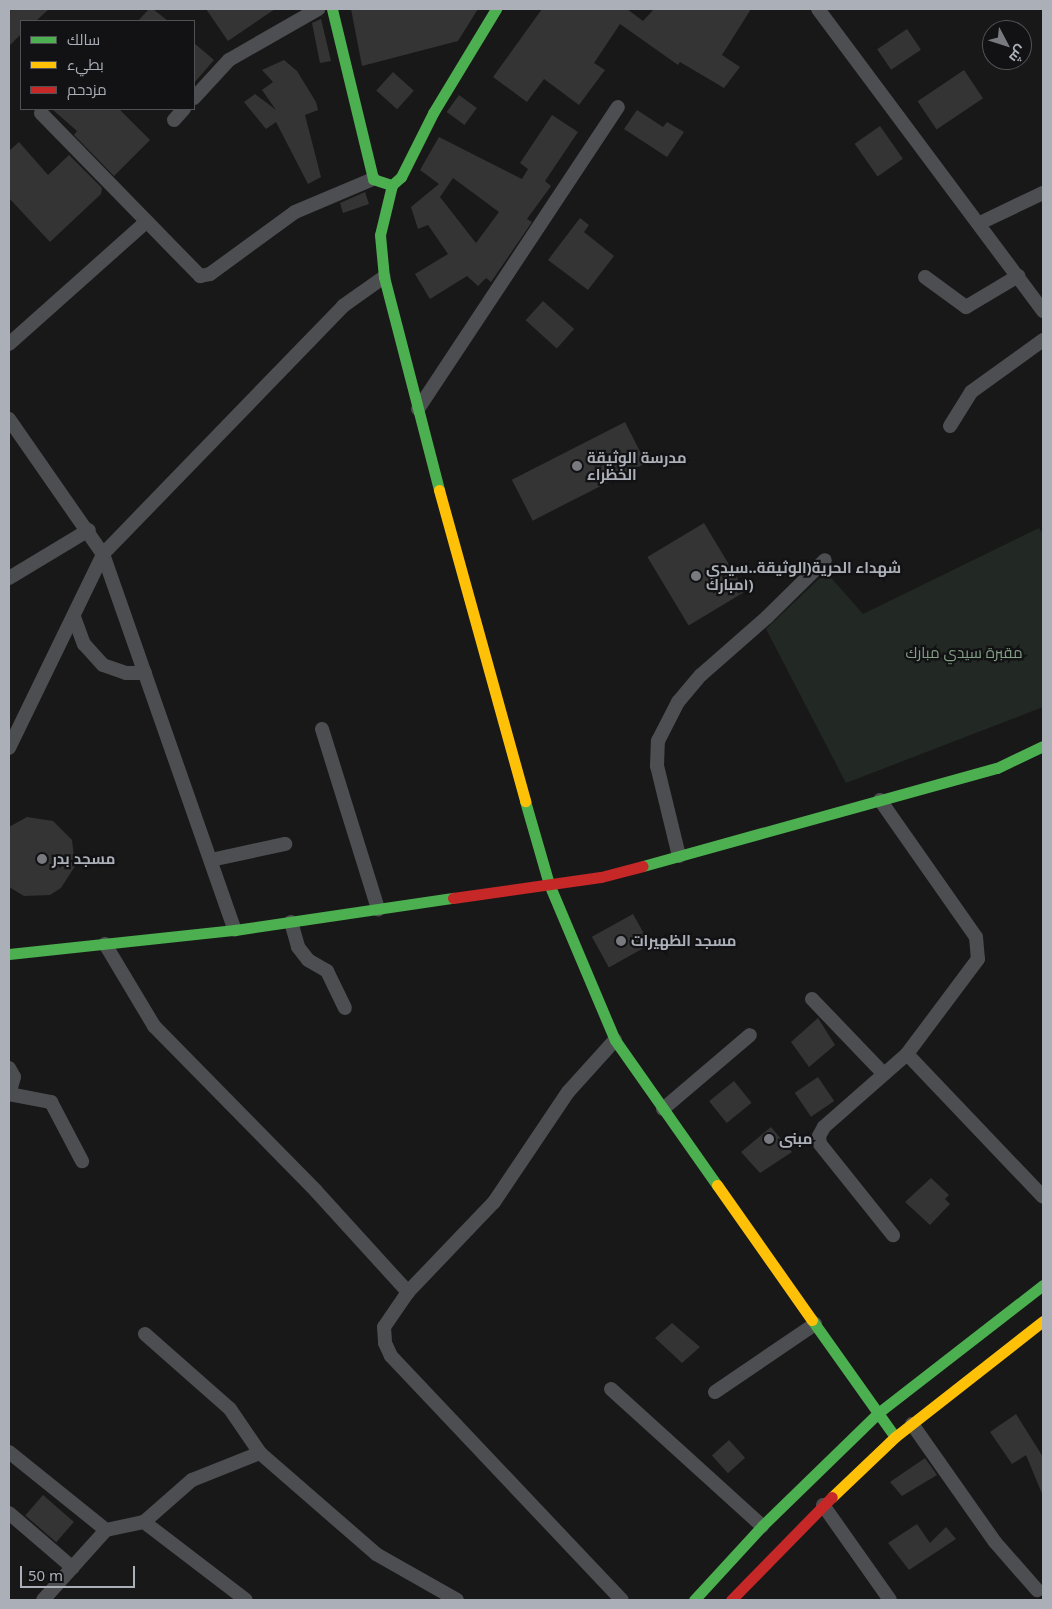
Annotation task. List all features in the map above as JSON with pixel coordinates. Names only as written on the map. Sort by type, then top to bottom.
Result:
[{"type":"street","points":[[195,97],[229,60],[318,9]]},
{"type":"street","points":[[332,9],[373,180]]},
{"type":"street","points":[[496,9],[433,113],[401,177],[392,185],[380,235],[384,277],[478,639],[549,884],[615,1040],[895,1438]]},
{"type":"street","points":[[818,9],[980,223],[1043,311]]},
{"type":"street","points":[[418,409],[618,107]]},
{"type":"street","points":[[174,120],[183,110]]},
{"type":"street","points":[[41,113],[200,276],[210,274],[295,212],[373,180],[392,185]]},
{"type":"street","points":[[980,223],[1043,193]]},
{"type":"street","points":[[9,344],[146,222]]},
{"type":"street","points":[[925,277],[966,307],[1018,276]]},
{"type":"street","points":[[9,748],[103,554],[343,306],[384,277]]},
{"type":"street","points":[[950,426],[970,392],[1043,340]]},
{"type":"street","points":[[9,419],[89,530],[103,554],[235,930]]},
{"type":"street","points":[[9,578],[89,530]]},
{"type":"street","points":[[679,856],[657,766],[658,741],[678,702],[700,675],[767,617],[825,560]]},
{"type":"street","points":[[74,617],[84,644],[104,665],[126,673],[145,673]]},
{"type":"street","points":[[322,729],[378,909]]},
{"type":"street","points":[[10,951],[105,944],[235,930],[601,877],[996,768],[1043,746]]},
{"type":"street","points":[[880,800],[976,937],[978,959],[907,1054],[824,1127],[820,1136],[820,1144],[893,1235]]},
{"type":"street","points":[[211,860],[285,844]]},
{"type":"street","points":[[291,922],[298,947],[308,960],[327,971],[346,1008]]},
{"type":"street","points":[[105,944],[154,1026],[316,1191],[408,1292]]},
{"type":"street","points":[[812,999],[884,1074]]},
{"type":"street","points":[[663,1109],[750,1035]]},
{"type":"street","points":[[615,1040],[568,1092],[494,1202],[408,1292],[384,1327],[385,1343],[391,1356],[622,1600]]},
{"type":"street","points":[[907,1054],[1043,1197]]},
{"type":"street","points":[[9,1068],[14,1077],[9,1094],[52,1102],[82,1161]]},
{"type":"street","points":[[694,1600],[762,1526],[878,1413],[1043,1285]]},
{"type":"street","points":[[731,1600],[823,1505],[895,1438],[1043,1321]]},
{"type":"street","points":[[715,1392],[815,1324]]},
{"type":"street","points":[[145,1334],[230,1409],[260,1453],[376,1554],[457,1600]]},
{"type":"street","points":[[611,1389],[762,1526]]},
{"type":"street","points":[[912,1424],[996,1542],[1037,1590]]},
{"type":"street","points":[[9,1452],[106,1530]]},
{"type":"street","points":[[43,1600],[106,1530],[144,1522],[192,1480],[260,1453]]},
{"type":"street","points":[[823,1505],[890,1600]]},
{"type":"street","points":[[9,1513],[73,1568]]},
{"type":"street","points":[[144,1522],[246,1600]]},
{"type":"green space","name":"مقبرة سيدي مبارك","points":[[1039,528],[1043,534],[1043,707],[846,783],[766,629],[826,572],[863,614]]},
{"type":"building","points":[[9,9],[49,9],[37,20],[20,20],[20,35],[9,46]]},
{"type":"building","points":[[149,9],[153,9],[167,20],[139,20]]},
{"type":"building","points":[[206,9],[275,9],[228,41]]},
{"type":"building","points":[[351,9],[478,9],[458,41],[362,66]]},
{"type":"building","points":[[542,9],[627,9],[643,21],[654,9],[751,9],[722,55],[740,67],[724,88],[680,62],[678,65],[620,24],[594,63],[605,70],[579,105],[544,79],[527,102],[493,77]]},
{"type":"building","points":[[321,19],[331,61],[320,63],[312,23]]},
{"type":"building","points":[[907,29],[921,50],[891,70],[877,49]]},
{"type":"building","points":[[195,44],[214,60],[195,82]]},
{"type":"building","points":[[284,60],[297,71],[316,102],[318,110],[305,115],[321,177],[308,184],[276,122],[266,129],[244,102],[255,94],[276,110],[262,90],[273,82],[262,70]]},
{"type":"building","points":[[964,70],[983,98],[937,130],[918,101]]},
{"type":"building","points":[[393,72],[414,91],[397,109],[376,91]]},
{"type":"building","points":[[459,95],[477,108],[464,125],[447,112]]},
{"type":"building","points":[[53,110],[120,110],[150,140],[114,176],[74,135],[77,131]]},
{"type":"building","points":[[637,110],[663,127],[667,122],[684,132],[667,157],[624,129]]},
{"type":"building","points":[[552,115],[578,132],[545,181],[551,186],[527,219],[532,222],[491,282],[486,278],[478,286],[467,276],[430,299],[415,274],[448,254],[428,225],[418,229],[411,207],[439,184],[420,170],[439,137],[522,179],[528,169],[520,163]],"holes":[[[453,178],[499,212],[476,243],[440,197]]]},
{"type":"building","points":[[880,126],[903,159],[878,177],[855,144]]},
{"type":"building","points":[[19,142],[48,175],[69,155],[102,188],[101,194],[50,242],[9,198],[9,151]]},
{"type":"building","points":[[365,192],[369,204],[343,213],[340,203]]},
{"type":"building","points":[[580,218],[589,225],[584,232],[614,256],[588,290],[548,260]]},
{"type":"building","points":[[543,301],[574,329],[557,348],[526,320]]},
{"type":"building","points":[[625,422],[646,463],[533,521],[512,480]]},
{"type":"building","points":[[704,523],[745,592],[689,626],[647,557]]},
{"type":"building","name":"مسجد بدر","points":[[27,817],[53,821],[72,840],[75,866],[61,888],[50,895],[24,896],[9,887],[9,827]]},
{"type":"building","name":"مسجد الظهيرات","points":[[633,914],[650,945],[609,967],[592,937]]},
{"type":"building","points":[[818,1018],[835,1045],[809,1067],[791,1042]]},
{"type":"building","name":"مبنى","points":[[818,1077],[834,1101],[811,1117],[795,1093]]},
{"type":"building","name":"مبنى","points":[[734,1081],[752,1103],[727,1123],[709,1101]]},
{"type":"building","name":"مبنى","points":[[771,1127],[792,1152],[760,1173],[741,1152]]},
{"type":"building","points":[[931,1178],[949,1195],[945,1199],[950,1204],[930,1225],[905,1202]]},
{"type":"building","points":[[672,1323],[700,1347],[682,1363],[655,1338]]},
{"type":"building","points":[[1016,1414],[1043,1457],[1043,1496],[1026,1455],[1012,1464],[990,1432]]},
{"type":"building","points":[[729,1440],[745,1458],[728,1473],[712,1455]]},
{"type":"building","points":[[925,1458],[937,1475],[902,1496],[890,1482]]},
{"type":"building","points":[[43,1495],[74,1522],[56,1542],[25,1515]]},
{"type":"building","points":[[917,1524],[930,1543],[946,1527],[956,1539],[909,1570],[888,1543]]},
{"type":"traffic: fast","points":[[332,9],[373,179],[392,185],[401,177],[433,113],[496,9]]},
{"type":"traffic: fast","points":[[392,185],[380,235],[384,277],[439,490]]},
{"type":"traffic: fast","points":[[643,866],[997,768],[1043,746]]},
{"type":"traffic: fast","points":[[525,801],[549,884],[615,1040],[717,1185]]},
{"type":"traffic: fast","points":[[9,954],[235,930],[453,898]]},
{"type":"traffic: fast","points":[[694,1600],[762,1526],[878,1413],[1043,1285]]},
{"type":"traffic: fast","points":[[812,1320],[895,1437]]},
{"type":"traffic: slow","points":[[439,490],[525,801]]},
{"type":"traffic: slow","points":[[717,1185],[812,1320]]},
{"type":"traffic: slow","points":[[832,1497],[895,1437],[1043,1321]]},
{"type":"traffic: jam","points":[[453,898],[601,877],[643,866]]},
{"type":"traffic: jam","points":[[731,1600],[832,1497]]},
{"type":"place","name":"مدرسة الوثيقة الخظراء","points":[[577,466]]},
{"type":"place","name":"شهداء الحرية(الوثيقة..سيدي امبارك)","points":[[696,576]]},
{"type":"place","name":"مسجد بدر","points":[[42,859]]},
{"type":"place","name":"مسجد الظهيرات","points":[[621,941]]},
{"type":"place","name":"مبنى","points":[[769,1139]]}]
